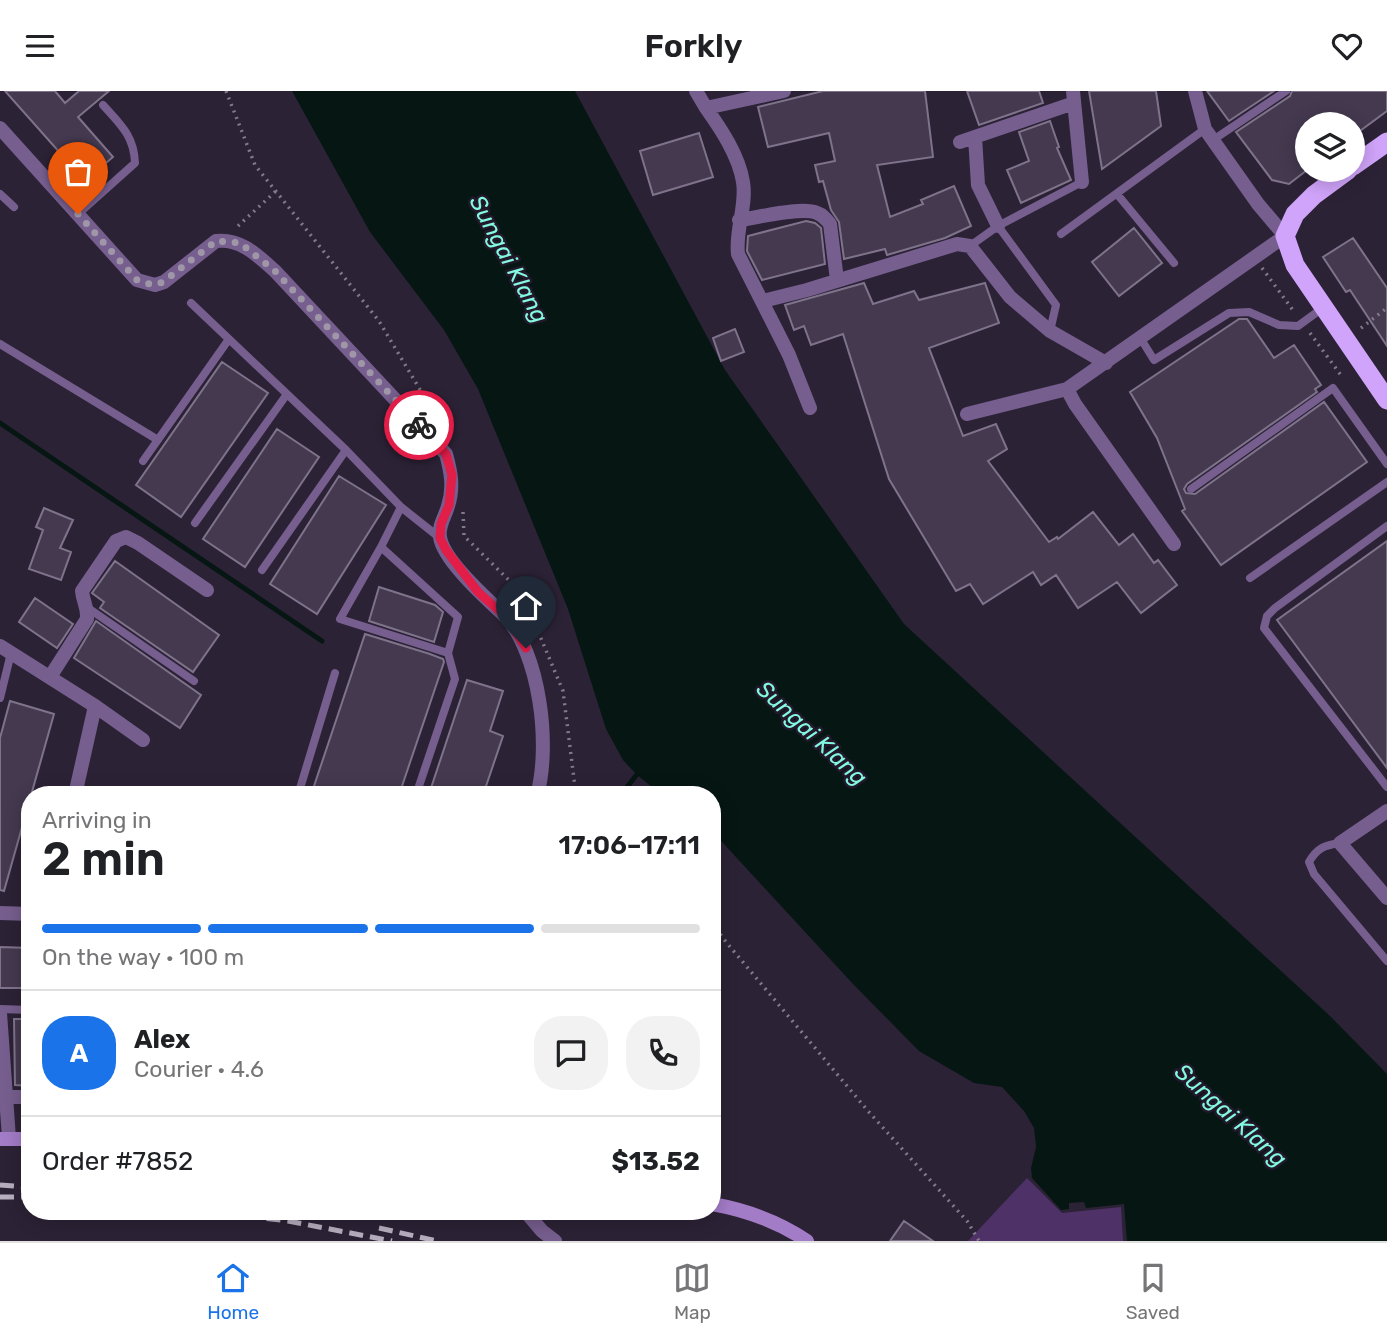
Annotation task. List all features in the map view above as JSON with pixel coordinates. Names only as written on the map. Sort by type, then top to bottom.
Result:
[{"type":"highway","points":[[1365,158],[1387,142]]},
{"type":"highway","points":[[1332,182],[1295,214],[1285,236],[1295,265],[1387,400]]},
{"type":"main road","points":[[721,1206],[767,1219],[807,1241]]},
{"type":"street","points":[[696,91],[734,155],[744,183],[736,241],[738,254],[789,355],[810,408]]},
{"type":"street","points":[[706,108],[784,91]]},
{"type":"street","points":[[967,414],[1067,389],[1285,236],[1258,204],[1209,135],[1195,91]]},
{"type":"street","points":[[998,226],[978,185],[968,139],[1074,97],[1082,182]]},
{"type":"street","points":[[0,128],[137,280],[155,285],[163,282],[216,241],[240,243],[275,271],[446,454],[452,475],[449,505],[441,524],[440,538],[478,592],[506,617],[526,648],[536,683],[543,738],[538,786]]},
{"type":"street","points":[[739,220],[803,211],[816,212],[825,217],[830,224],[837,280]]},
{"type":"street","points":[[763,301],[807,291],[957,244],[970,246],[1010,297],[1050,331],[1106,363]]},
{"type":"street","points":[[1067,389],[1174,544]]},
{"type":"street","points":[[50,677],[87,619],[88,608],[82,599],[82,591],[116,541],[126,537],[207,590]]},
{"type":"street","points":[[6,649],[143,740]]},
{"type":"street","points":[[77,786],[95,706]]},
{"type":"street","points":[[1387,811],[1340,843],[1387,898]]},
{"type":"street","points":[[0,913],[21,914]]},
{"type":"street","points":[[0,1011],[5,1138]]},
{"type":"street","points":[[3,1097],[21,1097]]},
{"type":"street","points":[[533,1220],[555,1241]]},
{"type":"lane","points":[[1061,234],[1117,194],[1209,135],[1286,91]]},
{"type":"lane","points":[[78,214],[135,163],[134,147],[125,130],[103,105]]},
{"type":"lane","points":[[970,246],[998,226],[1082,182]]},
{"type":"lane","points":[[0,194],[14,207]]},
{"type":"lane","points":[[1117,194],[1174,263]]},
{"type":"lane","points":[[998,226],[1055,305],[1050,331]]},
{"type":"lane","points":[[191,303],[346,450],[401,507],[440,538]]},
{"type":"lane","points":[[1141,339],[1154,360],[1229,313],[1249,312],[1279,325],[1298,326],[1324,307]]},
{"type":"lane","points":[[144,461],[229,339]]},
{"type":"lane","points":[[0,344],[158,440]]},
{"type":"lane","points":[[1191,489],[1333,388],[1387,464]]},
{"type":"lane","points":[[195,523],[287,394]]},
{"type":"lane","points":[[262,570],[346,450]]},
{"type":"lane","points":[[1250,578],[1387,482]]},
{"type":"lane","points":[[401,507],[340,619],[448,653]]},
{"type":"lane","points":[[1387,526],[1275,608],[1268,616],[1264,628],[1387,787]]},
{"type":"lane","points":[[381,547],[458,617],[448,653],[455,679],[419,786]]},
{"type":"lane","points":[[88,608],[194,681]]},
{"type":"lane","points":[[0,698],[6,649]]},
{"type":"lane","points":[[301,786],[335,673]]},
{"type":"lane","points":[[1340,843],[1325,845],[1315,852],[1308,862],[1314,874],[1387,961]]},
{"type":"lane","points":[[0,1011],[21,1010]]},
{"type":"path","points":[[224,240],[276,191]]},
{"type":"path","points":[[1255,258],[1346,383]]},
{"type":"path","points":[[1346,339],[1387,308]]},
{"type":"path","points":[[721,935],[868,1111],[967,1221],[979,1241]]},
{"type":"shaded area","points":[[1027,1178],[1062,1213],[1121,1207],[1123,1241],[968,1241]]},
{"type":"water","name":"Sungai Klang","points":[[292,91],[575,91],[725,370],[904,624],[1330,1016],[1387,1074],[1387,1241],[1127,1241],[1124,1204],[1086,1208],[1084,1202],[1069,1203],[1069,1209],[1061,1210],[1032,1178],[1031,1168],[1036,1147],[1034,1128],[1024,1111],[1002,1087],[974,1083],[919,1051],[853,984],[721,841],[721,786],[651,786],[623,760],[606,729],[568,609],[478,389],[444,330],[370,232]]},
{"type":"building","points":[[5,91],[55,91],[65,103],[79,91],[109,91],[78,117],[113,157],[85,181]]},
{"type":"building","points":[[823,91],[925,91],[933,157],[877,165],[890,217],[923,204],[921,200],[954,186],[971,226],[945,238],[887,255],[885,249],[844,259],[839,222],[831,210],[823,181],[819,182],[815,165],[835,161],[829,133],[768,147],[758,107]]},
{"type":"building","points":[[967,91],[1039,91],[1043,103],[979,125]]},
{"type":"building","points":[[1089,91],[1156,91],[1161,126],[1102,169]]},
{"type":"building","points":[[1207,91],[1274,91],[1229,121]]},
{"type":"building","points":[[1292,91],[1387,91],[1387,111],[1365,127],[1365,112],[1295,112],[1295,179],[1289,184],[1272,180],[1236,132],[1290,96]]},
{"type":"building","points":[[1050,121],[1059,147],[1057,148],[1071,180],[1021,203],[1007,170],[1029,161],[1019,132]]},
{"type":"building","points":[[699,133],[713,177],[653,195],[640,151]]},
{"type":"building","points":[[806,221],[821,228],[825,264],[762,280],[747,251],[748,236]]},
{"type":"building","points":[[1134,228],[1162,263],[1119,296],[1092,262]]},
{"type":"building","points":[[1353,238],[1387,288],[1387,346],[1350,290],[1346,292],[1323,257]]},
{"type":"building","points":[[864,283],[873,304],[914,291],[919,300],[985,283],[999,323],[929,348],[963,436],[996,424],[1007,449],[988,461],[1049,542],[1057,537],[1058,539],[1093,512],[1119,545],[1133,534],[1154,563],[1158,560],[1177,585],[1141,613],[1117,582],[1078,608],[1056,575],[1041,585],[1033,572],[983,604],[970,584],[956,591],[889,479],[843,334],[811,345],[804,326],[794,330],[785,305]]},
{"type":"building","points":[[1239,319],[1247,319],[1274,358],[1294,345],[1321,385],[1315,389],[1317,392],[1187,484],[1184,489],[1186,493],[1195,494],[1324,402],[1367,462],[1221,565],[1182,511],[1185,509],[1157,438],[1130,392]]},
{"type":"building","points":[[735,329],[744,352],[721,361],[713,338]]},
{"type":"building","points":[[222,362],[268,393],[181,517],[136,485]]},
{"type":"building","points":[[277,429],[319,457],[245,567],[203,539]]},
{"type":"building","points":[[339,476],[386,505],[317,614],[270,584]]},
{"type":"building","points":[[44,508],[73,520],[60,548],[71,552],[61,580],[29,569],[43,530],[36,527]]},
{"type":"building","points":[[1387,541],[1387,768],[1277,620]]},
{"type":"building","points":[[115,561],[219,635],[193,672],[100,608],[104,602],[92,593]]},
{"type":"building","points":[[379,587],[435,605],[443,612],[434,642],[369,621]]},
{"type":"building","points":[[35,598],[73,624],[57,648],[19,622]]},
{"type":"building","points":[[96,621],[201,695],[180,728],[74,658]]},
{"type":"building","points":[[365,634],[443,659],[402,786],[314,786]]},
{"type":"building","points":[[467,680],[503,691],[490,731],[503,736],[486,786],[432,786]]},
{"type":"building","points":[[10,701],[54,714],[34,786],[21,786],[21,831],[4,891],[0,890],[0,738]]},
{"type":"building","points":[[0,947],[21,948],[21,988],[0,988]]},
{"type":"building","points":[[14,1019],[21,1019],[21,1085],[15,1085]]},
{"type":"building","points":[[904,1221],[933,1241],[890,1241]]},
{"type":"waterway","points":[[0,423],[322,641]]},
{"type":"waterway","points":[[628,786],[641,769]]},
{"type":"railway","points":[[0,1185],[21,1186]]},
{"type":"railway","points":[[0,1197],[21,1197]]},
{"type":"railway","points":[[280,1220],[392,1241]]},
{"type":"railway","points":[[379,1228],[437,1241]]},
{"type":"way so far","points":[[78,214],[137,280],[147,284],[163,282],[216,241],[240,243],[275,271],[419,425]]},
{"type":"route","points":[[419,425],[446,454],[452,475],[449,505],[441,524],[440,538],[478,592],[506,617],[526,648]]}]
